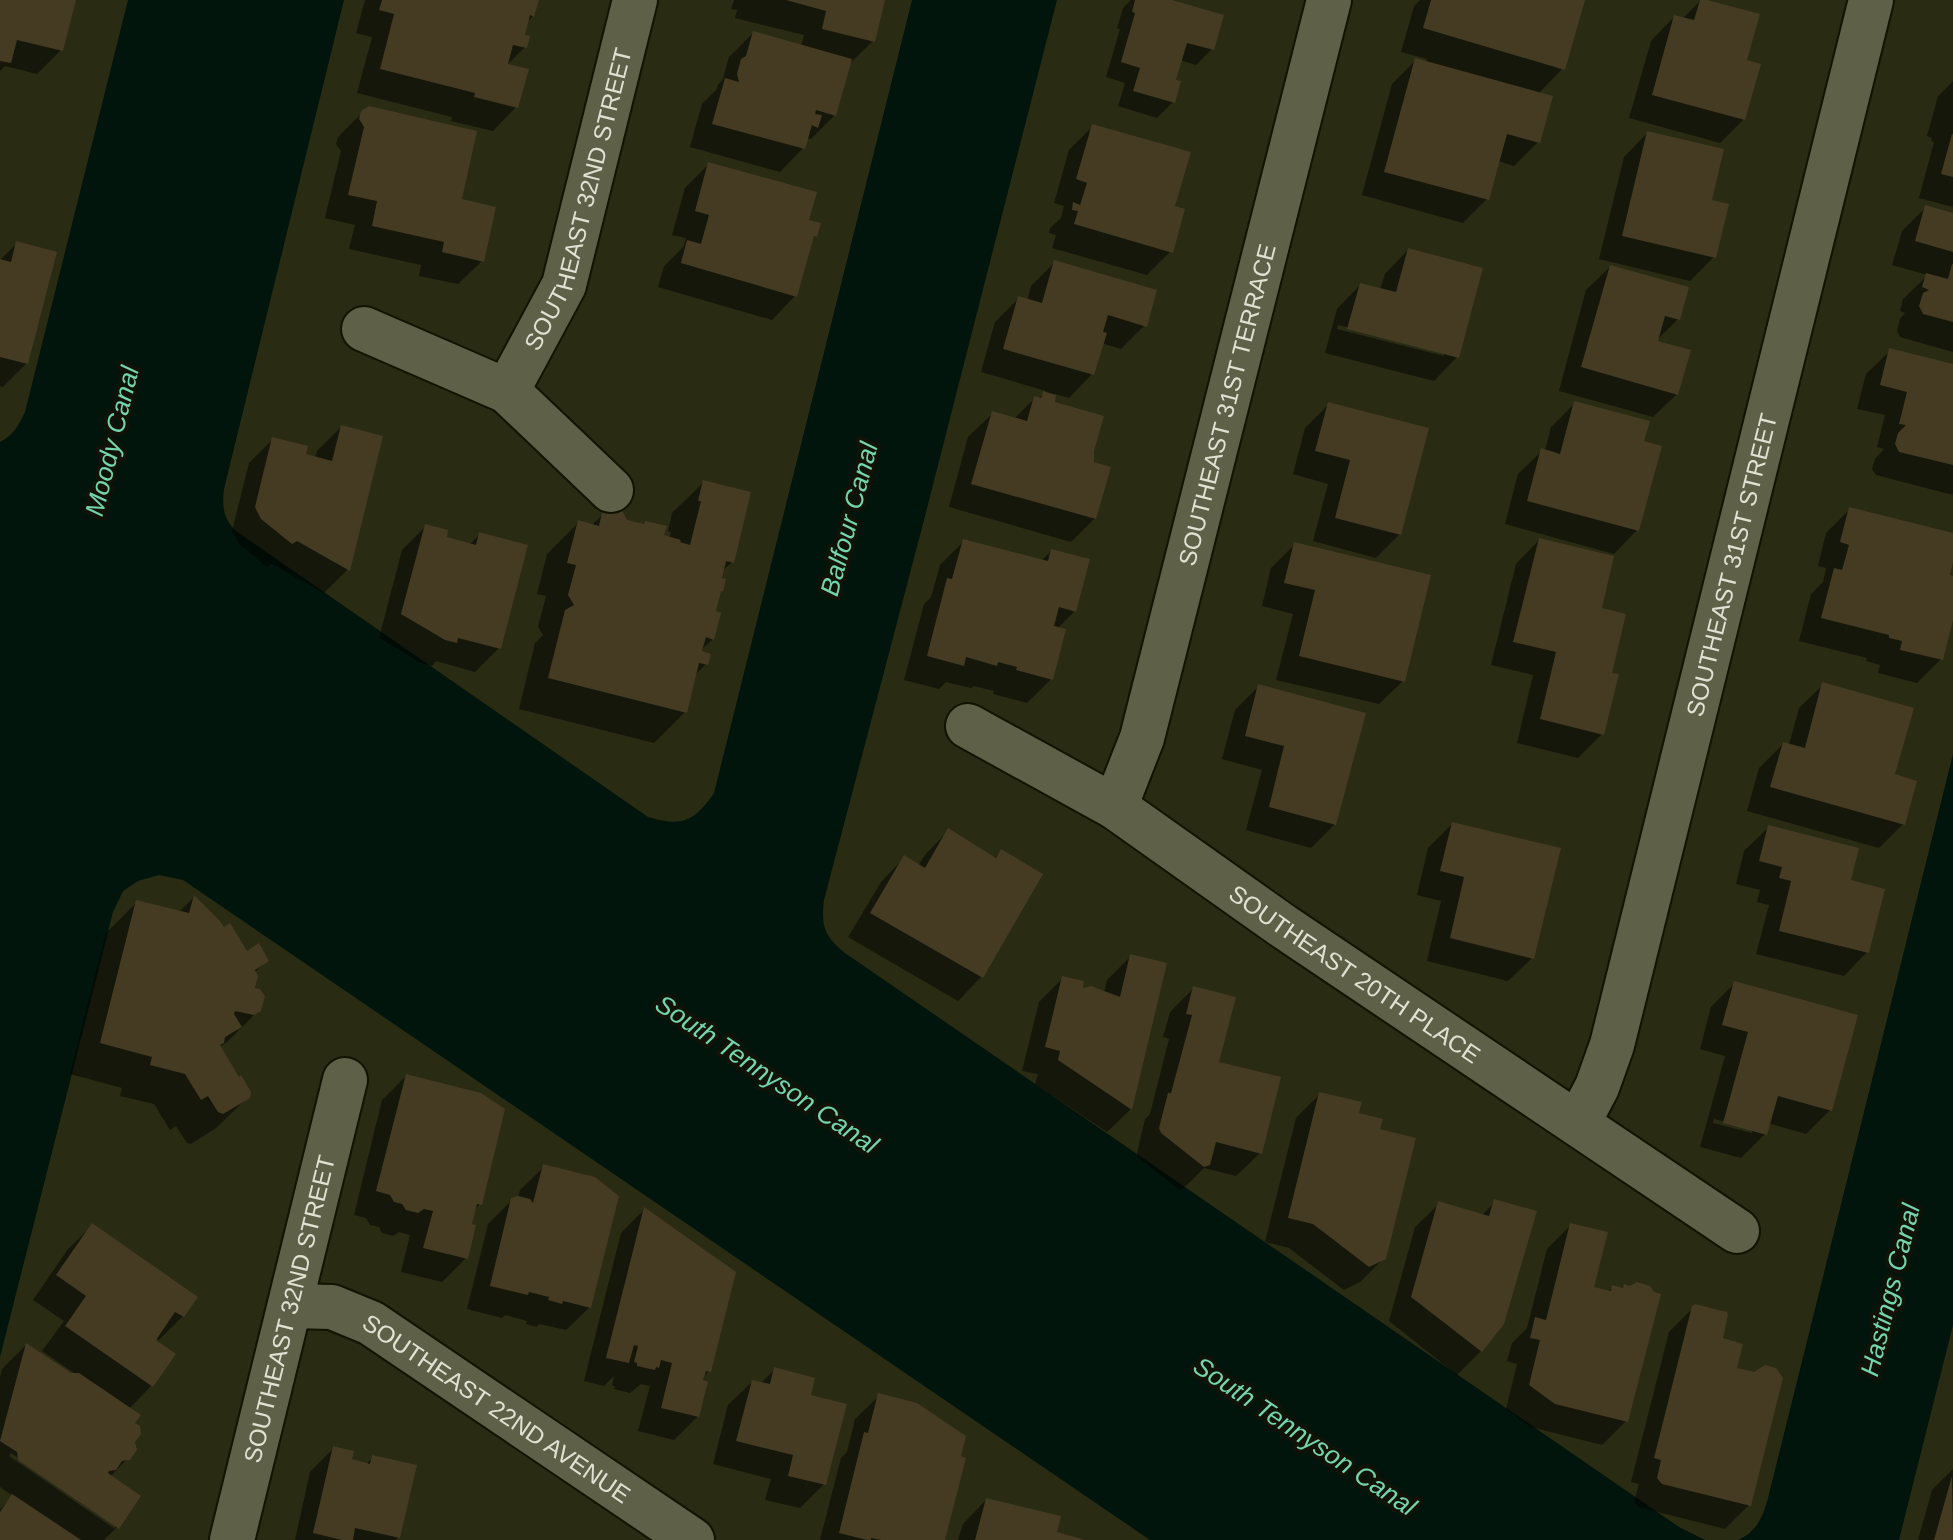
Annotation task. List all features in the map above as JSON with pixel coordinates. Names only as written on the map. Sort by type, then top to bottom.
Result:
[{"type":"street","name":"SOUTHEAST 32ND STREET","points":[[507,391],[564,285],[635,0]]},
{"type":"street","name":"SOUTHEAST 31ST TERRACE","points":[[1115,807],[1142,738],[1329,0]]},
{"type":"street","name":"SOUTHEAST 31ST STREET","points":[[1578,1123],[1597,1087],[1612,1045],[1871,0]]},
{"type":"street","points":[[364,329],[507,391],[611,490]]},
{"type":"street","name":"SOUTHEAST 20TH PLACE","points":[[968,726],[1115,807],[1283,926],[1737,1231]]},
{"type":"street","name":"SOUTHEAST 32ND STREET","points":[[232,1540],[345,1080]]},
{"type":"street","name":"SOUTHEAST 22ND AVENUE","points":[[290,1306],[332,1307],[371,1323],[692,1540]]},
{"type":"water","points":[[128,0],[344,0],[224,489],[223,507],[228,521],[236,531],[648,817],[670,822],[693,816],[714,793],[912,0],[1057,0],[824,900],[826,930],[845,953],[1679,1527],[1705,1540],[1150,1540],[183,880],[159,875],[138,881],[123,891],[113,912],[0,1357],[0,442],[15,430],[25,412]]},
{"type":"water","name":"Hastings Canal","points":[[1953,754],[1953,1325],[1899,1540],[1738,1540],[1750,1533],[1758,1523],[1768,1498]]},
{"type":"building","points":[[0,0],[76,0],[63,51],[17,40],[11,63],[0,61]]},
{"type":"building","points":[[382,0],[539,0],[534,17],[530,15],[525,35],[530,36],[527,48],[513,45],[508,64],[529,69],[518,108],[474,97],[475,93],[380,69],[394,14],[379,10]]},
{"type":"building","points":[[786,0],[885,0],[875,42],[822,29],[826,11]]},
{"type":"building","points":[[1135,0],[1172,0],[1224,15],[1214,50],[1187,43],[1176,80],[1181,81],[1175,103],[1133,91],[1140,68],[1121,62],[1135,13],[1132,12]]},
{"type":"building","points":[[1431,0],[1585,0],[1565,70],[1423,28]]},
{"type":"building","points":[[1700,0],[1760,14],[1747,60],[1761,64],[1745,120],[1652,95],[1674,15],[1694,20]]},
{"type":"building","points":[[753,31],[852,59],[836,116],[816,110],[815,114],[822,115],[818,128],[812,125],[805,149],[712,124],[725,78],[739,82],[737,74],[741,59],[746,56]]},
{"type":"building","points":[[1415,58],[1553,96],[1540,143],[1507,134],[1489,200],[1384,172]]},
{"type":"building","points":[[369,106],[477,131],[462,199],[496,207],[484,262],[442,252],[444,242],[372,226],[377,201],[348,195],[364,127],[359,119],[361,111]]},
{"type":"building","points":[[1092,124],[1191,152],[1175,206],[1185,209],[1173,253],[1074,224],[1078,211],[1072,210],[1073,202],[1080,205],[1087,183],[1076,179]]},
{"type":"building","points":[[1647,131],[1724,149],[1712,200],[1729,204],[1716,258],[1622,236]]},
{"type":"building","points":[[1953,134],[1953,177],[1941,174]]},
{"type":"building","points":[[708,162],[817,192],[809,220],[821,223],[817,237],[814,236],[797,297],[681,263],[687,240],[701,244],[709,215],[695,211]]},
{"type":"building","points":[[1925,205],[1953,213],[1953,252],[1915,241]]},
{"type":"building","points":[[16,241],[57,252],[28,364],[0,357],[0,259],[11,262]]},
{"type":"building","points":[[1408,248],[1483,268],[1459,358],[1347,329],[1360,283],[1396,292]]},
{"type":"building","points":[[1054,260],[1157,290],[1147,327],[1108,315],[1103,332],[1107,333],[1094,375],[1003,349],[1018,296],[1042,303]]},
{"type":"building","points":[[1952,264],[1953,322],[1923,314],[1919,306],[1923,293],[1929,290],[1922,287],[1926,273],[1948,279]]},
{"type":"building","points":[[1610,265],[1689,287],[1680,320],[1665,316],[1658,341],[1691,350],[1678,395],[1581,367]]},
{"type":"building","points":[[1889,348],[1953,364],[1953,465],[1899,452],[1895,444],[1898,433],[1906,425],[1899,424],[1907,392],[1880,385]]},
{"type":"building","points":[[1043,391],[1056,395],[1055,402],[1104,416],[1094,462],[1111,467],[1096,519],[971,484],[992,411],[1027,421],[1034,396],[1041,398]]},
{"type":"building","points":[[1574,401],[1650,421],[1644,441],[1662,446],[1639,531],[1527,501],[1541,448],[1560,454]]},
{"type":"building","points":[[1328,402],[1429,428],[1401,535],[1335,518],[1350,460],[1315,451]]},
{"type":"building","points":[[341,425],[383,436],[350,571],[297,541],[292,544],[261,519],[255,507],[272,437],[308,446],[306,454],[332,461]]},
{"type":"building","points":[[703,480],[751,492],[734,563],[726,561],[722,578],[726,579],[716,611],[721,613],[714,640],[706,637],[702,651],[711,654],[708,665],[699,663],[687,713],[548,678],[565,610],[574,605],[568,595],[576,565],[567,563],[578,520],[599,526],[602,512],[611,507],[622,510],[627,520],[667,526],[664,535],[690,545]]},
{"type":"building","points":[[1849,507],[1953,533],[1950,575],[1953,576],[1953,620],[1943,660],[1900,650],[1902,641],[1889,638],[1889,635],[1821,618],[1834,568],[1842,570],[1849,545],[1840,542]]},
{"type":"building","points":[[425,524],[448,530],[447,537],[476,545],[479,532],[528,545],[501,649],[458,638],[457,643],[445,640],[401,614]]},
{"type":"building","points":[[1539,538],[1614,556],[1602,608],[1626,614],[1612,673],[1619,674],[1604,735],[1540,719],[1556,652],[1513,642]]},
{"type":"building","points":[[963,539],[1048,561],[1051,549],[1090,559],[1076,612],[1059,607],[1054,626],[1066,629],[1053,680],[998,662],[997,666],[966,657],[964,666],[927,656],[947,578],[952,579]]},
{"type":"building","points":[[1294,542],[1431,575],[1405,682],[1299,656],[1315,590],[1284,583]]},
{"type":"building","points":[[1822,682],[1914,708],[1895,774],[1917,781],[1905,825],[1770,787],[1783,742],[1805,748]]},
{"type":"building","points":[[1258,684],[1366,713],[1336,825],[1269,807],[1284,746],[1245,736]]},
{"type":"building","points":[[1452,822],[1561,848],[1534,959],[1450,938],[1464,877],[1440,871]]},
{"type":"building","points":[[1768,825],[1859,848],[1851,880],[1885,889],[1869,953],[1779,931],[1791,881],[1779,878],[1782,867],[1759,861]]},
{"type":"building","points":[[948,828],[996,858],[1001,849],[1043,874],[983,978],[870,913],[904,855],[925,868]]},
{"type":"building","points":[[194,895],[224,927],[230,923],[247,951],[259,943],[269,961],[255,970],[258,976],[255,988],[265,996],[261,1011],[254,1015],[235,1011],[242,1027],[225,1037],[220,1045],[251,1092],[250,1098],[223,1114],[218,1112],[208,1096],[201,1100],[185,1074],[150,1065],[152,1057],[100,1043],[136,900],[189,913]]},
{"type":"building","points":[[1130,954],[1167,963],[1132,1110],[1058,1060],[1060,1051],[1045,1047],[1062,976],[1084,981],[1083,988],[1091,986],[1120,997]]},
{"type":"building","points":[[1734,981],[1858,1015],[1832,1111],[1778,1096],[1767,1135],[1723,1123],[1748,1032],[1722,1025]]},
{"type":"building","points":[[1193,986],[1236,997],[1219,1062],[1281,1077],[1262,1154],[1216,1142],[1210,1165],[1204,1167],[1161,1133],[1159,1128],[1168,1093],[1171,1093],[1192,1015],[1186,1014]]},
{"type":"building","points":[[406,1074],[481,1093],[505,1109],[482,1205],[477,1204],[472,1224],[476,1225],[468,1259],[423,1248],[433,1211],[424,1209],[418,1213],[406,1210],[390,1195],[376,1191]]},
{"type":"building","points":[[1319,1092],[1362,1102],[1359,1113],[1383,1119],[1380,1129],[1416,1138],[1386,1259],[1369,1267],[1313,1224],[1288,1218]]},
{"type":"building","points":[[543,1164],[595,1177],[619,1196],[591,1308],[563,1301],[562,1304],[529,1292],[528,1295],[490,1286],[511,1198],[518,1196],[533,1203]]},
{"type":"building","points":[[1494,1199],[1537,1211],[1504,1324],[1482,1352],[1411,1297],[1438,1201],[1489,1216]]},
{"type":"building","points":[[644,1207],[736,1272],[711,1372],[706,1371],[703,1380],[708,1382],[699,1417],[661,1408],[672,1363],[661,1360],[659,1368],[655,1370],[637,1366],[634,1362],[638,1346],[634,1345],[629,1363],[606,1358]]},
{"type":"building","points":[[92,1223],[198,1297],[184,1317],[175,1312],[156,1340],[176,1354],[153,1387],[65,1326],[86,1296],[56,1275]]},
{"type":"building","points":[[1570,1223],[1608,1232],[1594,1287],[1611,1291],[1612,1285],[1623,1288],[1624,1284],[1630,1286],[1637,1282],[1661,1294],[1628,1422],[1555,1404],[1529,1385],[1540,1340],[1530,1338],[1535,1317],[1546,1320]]},
{"type":"building","points":[[1695,1304],[1727,1312],[1723,1338],[1743,1344],[1737,1368],[1754,1372],[1765,1365],[1776,1368],[1783,1378],[1751,1506],[1662,1484],[1657,1478],[1661,1460],[1654,1458]]},
{"type":"building","points":[[26,1343],[71,1373],[79,1373],[141,1415],[135,1423],[140,1426],[141,1434],[135,1442],[137,1450],[130,1460],[122,1461],[116,1470],[108,1473],[141,1496],[119,1529],[18,1460],[17,1452],[0,1441]]},
{"type":"building","points":[[774,1367],[815,1378],[811,1395],[847,1404],[826,1485],[788,1476],[793,1455],[736,1441],[752,1380],[770,1384]]},
{"type":"building","points":[[878,1393],[917,1403],[966,1436],[961,1456],[966,1458],[945,1540],[867,1540],[839,1533],[864,1432],[868,1433]]},
{"type":"building","points":[[333,1446],[354,1451],[352,1459],[370,1464],[372,1455],[417,1465],[400,1538],[355,1528],[353,1540],[313,1533]]},
{"type":"building","points":[[1952,1476],[1953,1540],[1934,1540]]},
{"type":"building","points":[[12,1494],[81,1540],[0,1540],[0,1512]]},
{"type":"building","points":[[986,1498],[1061,1516],[1057,1532],[1085,1540],[975,1540]]},
{"type":"water label","name":"Moody Canal","points":[[112,441]]},
{"type":"water label","name":"Balfour Canal","points":[[849,519]]},
{"type":"water label","name":"South Tennyson Canal","points":[[767,1074]]},
{"type":"water label","name":"South Tennyson Canal","points":[[1305,1436]]}]
